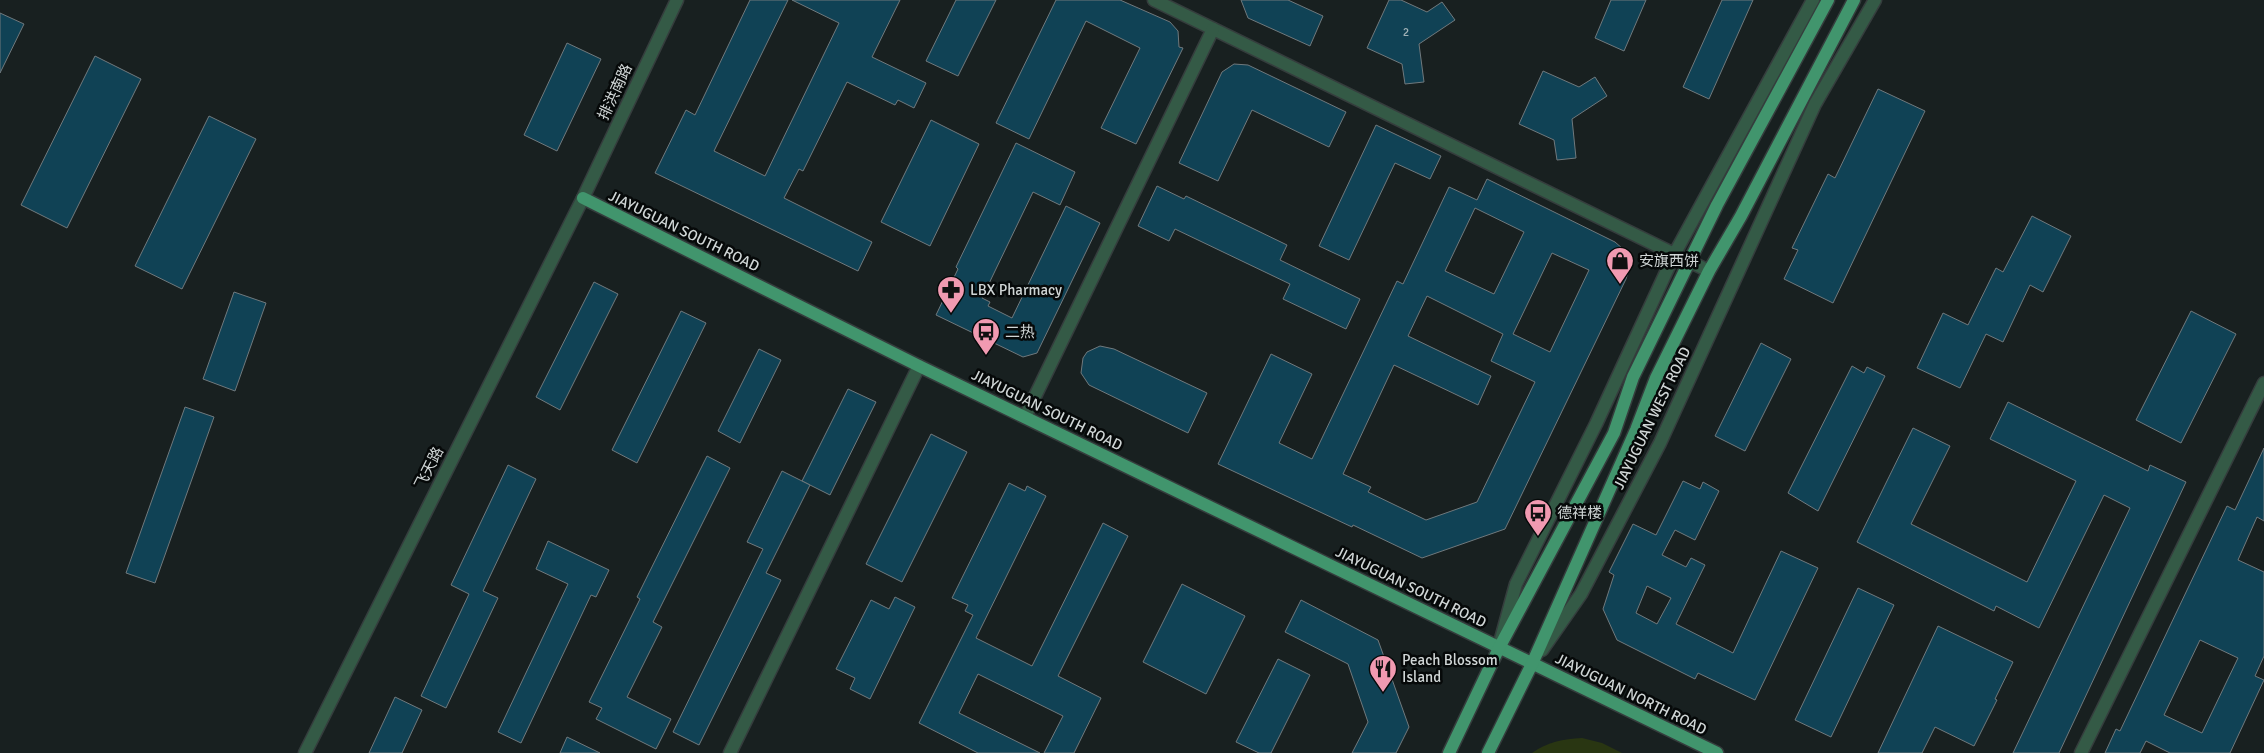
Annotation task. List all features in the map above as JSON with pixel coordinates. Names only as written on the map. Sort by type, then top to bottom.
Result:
[{"type":"main road","name":"JIAYUGUAN WEST ROAD","points":[[1449,753],[1499,648],[1614,433],[1633,377],[1717,205],[1828,0]]},
{"type":"main road","name":"JIAYUGUAN WEST ROAD","points":[[1532,664],[1636,430],[1656,378],[1709,271],[1741,216],[1854,0]]},
{"type":"main road","name":"JIAYUGUAN SOUTH ROAD","points":[[583,198],[919,366],[1532,664]]},
{"type":"main road","points":[[1488,753],[1532,664]]},
{"type":"main road","name":"JIAYUGUAN NORTH ROAD","points":[[1532,664],[1717,753]]},
{"type":"street","name":"排洪南路","points":[[583,198],[677,0]]},
{"type":"street","points":[[1154,0],[1709,271]]},
{"type":"street","points":[[1499,648],[1516,584],[1596,424],[1675,253],[1813,0]]},
{"type":"street","name":"JIAYUGUAN WEST ROAD","points":[[1532,664],[1581,594],[1660,443],[1815,104],[1875,0]]},
{"type":"street","points":[[1025,417],[1213,29]]},
{"type":"street","name":"飞天路","points":[[305,753],[583,198]]},
{"type":"street","points":[[730,753],[919,366]]},
{"type":"street","points":[[2081,753],[2264,383]]},
{"type":"green space","points":[[1582,738],[1602,743],[1622,753],[1532,753],[1543,746],[1556,742]]},
{"type":"building","points":[[750,0],[788,0],[714,151],[765,176],[839,23],[792,0],[900,0],[872,57],[926,83],[914,108],[898,100],[895,105],[847,82],[803,171],[799,169],[784,198],[872,242],[858,271],[655,173],[686,110],[695,115]]},
{"type":"building","points":[[956,0],[996,0],[958,76],[926,61]]},
{"type":"building","points":[[1056,0],[1120,0],[1170,22],[1178,31],[1179,47],[1183,48],[1136,144],[1101,128],[1140,48],[1086,21],[1029,139],[996,123]]},
{"type":"building","points":[[1241,0],[1288,0],[1323,16],[1310,46],[1248,18]]},
{"type":"building","points":[[1389,0],[1401,0],[1427,12],[1442,2],[1455,20],[1419,44],[1424,82],[1405,84],[1402,64],[1367,48]]},
{"type":"building","points":[[1611,0],[1646,0],[1624,51],[1595,38]]},
{"type":"building","points":[[1722,0],[1753,0],[1709,99],[1683,87]]},
{"type":"building","points":[[0,13],[24,24],[0,73]]},
{"type":"building","points":[[567,43],[601,59],[557,151],[524,135]]},
{"type":"building","points":[[95,56],[141,79],[67,228],[21,205]]},
{"type":"building","points":[[1234,64],[1248,65],[1346,112],[1329,147],[1252,110],[1218,181],[1179,163],[1222,72]]},
{"type":"building","points":[[1543,71],[1579,87],[1595,77],[1607,96],[1572,119],[1576,158],[1557,160],[1554,140],[1519,124]]},
{"type":"building","points":[[1878,89],[1925,111],[1833,303],[1784,279],[1798,250],[1792,248],[1828,174],[1835,178]]},
{"type":"building","points":[[209,116],[256,139],[182,289],[135,266]]},
{"type":"building","points":[[931,120],[979,144],[930,246],[881,222]]},
{"type":"building","points":[[1376,125],[1441,156],[1430,179],[1395,163],[1349,260],[1319,246]]},
{"type":"building","points":[[1016,143],[1075,172],[1060,205],[1033,192],[982,298],[990,302],[988,306],[1012,318],[1066,206],[1100,223],[1037,353],[1023,357],[936,315],[958,269],[956,267]]},
{"type":"building","points":[[1487,179],[1615,242],[1623,249],[1629,269],[1626,279],[1505,529],[1422,558],[1218,464],[1271,354],[1312,374],[1279,443],[1312,459],[1397,281],[1403,284],[1449,187],[1477,200]],"holes":[[[1475,208],[1524,232],[1494,294],[1445,271]],[[1552,253],[1589,270],[1550,352],[1513,334]],[[1427,296],[1503,334],[1491,361],[1535,382],[1477,502],[1426,520],[1368,492],[1371,487],[1343,474],[1394,365],[1478,405],[1491,376],[1408,336]]]},
{"type":"building","points":[[1157,186],[1184,199],[1186,196],[1287,245],[1280,260],[1360,299],[1346,329],[1283,299],[1290,284],[1175,229],[1169,241],[1138,226]]},
{"type":"building","points":[[2032,216],[2071,236],[2043,292],[2030,285],[2003,342],[1986,334],[1960,388],[1917,368],[1943,313],[1968,325],[1996,268],[2003,272]]},
{"type":"building","points":[[594,282],[618,294],[560,410],[536,397]]},
{"type":"building","points":[[234,292],[266,303],[235,391],[203,379]]},
{"type":"building","points":[[681,311],[706,323],[637,463],[612,450]]},
{"type":"building","points":[[2191,311],[2236,334],[2181,443],[2136,420]]},
{"type":"building","points":[[1761,343],[1791,359],[1745,451],[1715,436]]},
{"type":"building","points":[[1100,346],[1114,349],[1207,393],[1188,433],[1089,385],[1081,373],[1083,358],[1087,352]]},
{"type":"building","points":[[759,349],[781,360],[740,443],[718,431]]},
{"type":"building","points":[[1852,366],[1864,373],[1867,367],[1885,376],[1818,511],[1788,493]]},
{"type":"building","points":[[848,389],[876,402],[830,495],[802,481]]},
{"type":"building","points":[[2008,402],[2148,471],[2150,465],[2186,482],[2059,753],[2013,753],[2130,508],[2104,495],[2039,628],[1996,606],[1994,611],[1857,542],[1913,428],[1950,446],[1911,524],[2027,582],[2076,481],[1990,439]]},
{"type":"building","points":[[185,407],[214,417],[155,583],[126,573]]},
{"type":"building","points":[[931,434],[967,452],[902,582],[866,564]]},
{"type":"building","points":[[2264,448],[2264,521],[2257,517],[2238,560],[2264,572],[2264,656],[2255,676],[2264,680],[2230,753],[2170,753],[2146,741],[2140,753],[2105,753],[2116,729],[2120,731],[2227,506],[2235,510]],"holes":[[[2200,640],[2238,658],[2202,733],[2164,715]]]},
{"type":"building","points":[[707,456],[730,468],[653,622],[662,627],[627,697],[671,719],[656,749],[596,719],[602,708],[589,702],[640,599],[637,597]]},
{"type":"building","points":[[508,465],[536,479],[483,591],[498,598],[446,708],[421,696],[469,594],[451,585]]},
{"type":"building","points":[[782,471],[810,485],[766,573],[781,580],[699,745],[673,732],[763,549],[747,542]]},
{"type":"building","points":[[1683,481],[1700,489],[1703,482],[1719,491],[1695,540],[1675,530],[1662,555],[1686,567],[1691,558],[1705,565],[1676,624],[1733,653],[1781,551],[1818,568],[1755,700],[1698,673],[1695,679],[1617,640],[1603,609],[1614,575],[1609,572],[1633,524],[1656,535]],"holes":[[[1647,586],[1671,598],[1657,624],[1636,613]]]},
{"type":"building","points":[[1009,483],[1025,491],[1027,486],[1046,496],[976,638],[1032,666],[1103,523],[1128,536],[1058,676],[1101,698],[1074,753],[1044,753],[1063,716],[978,674],[959,713],[1040,753],[978,753],[919,723],[973,615],[965,611],[968,605],[952,598]]},
{"type":"building","points":[[548,541],[609,570],[596,597],[591,595],[521,743],[498,732],[568,584],[536,569]]},
{"type":"building","points":[[1182,584],[1245,616],[1206,694],[1143,662]]},
{"type":"building","points":[[1858,588],[1894,605],[1831,737],[1795,720]]},
{"type":"building","points":[[895,597],[915,607],[870,699],[850,689],[855,678],[836,669],[871,600],[889,609]]},
{"type":"building","points":[[1301,600],[1378,640],[1409,727],[1396,753],[1352,753],[1368,722],[1348,664],[1285,632]]},
{"type":"building","points":[[1938,626],[2013,662],[1995,699],[1997,700],[1974,746],[1935,727],[1922,753],[1878,753]]},
{"type":"building","points":[[1278,659],[1310,675],[1271,753],[1259,753],[1236,742]]},
{"type":"building","points":[[395,697],[422,710],[402,753],[369,753]]},
{"type":"building","points":[[567,737],[600,753],[560,753]]},
{"type":"place","name":"安旗西饼","points":[[1620,285]]},
{"type":"place","name":"LBX Pharmacy","points":[[951,314]]},
{"type":"place","name":"二热","points":[[986,356]]},
{"type":"place","name":"德祥楼","points":[[1538,537]]},
{"type":"place","name":"Peach Blossom Island","points":[[1383,693]]}]
